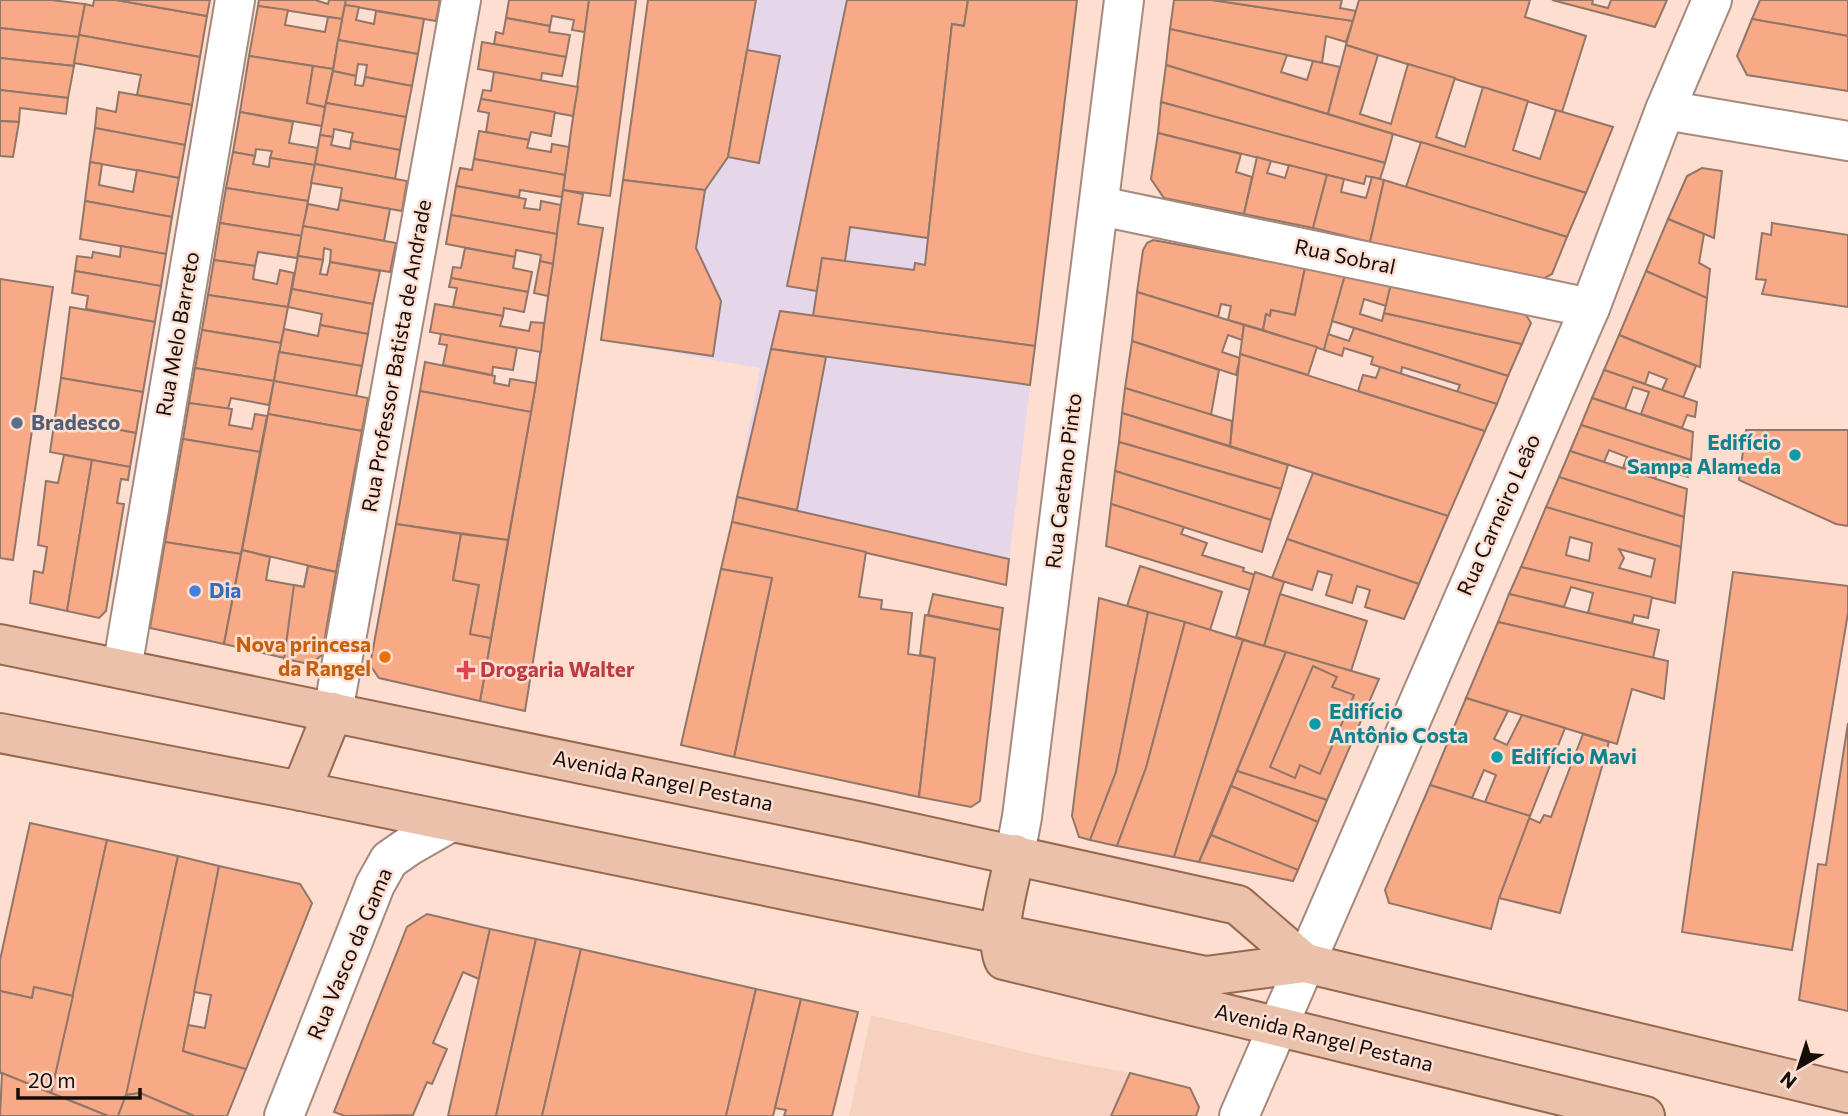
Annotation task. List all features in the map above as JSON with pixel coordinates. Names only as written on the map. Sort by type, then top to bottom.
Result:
[{"type":"main road","name":"Avenida Rangel Pestana","points":[[0,644],[1015,855],[1238,905],[1305,963]]},
{"type":"main road","points":[[301,790],[333,712]]},
{"type":"main road","name":"Avenida Rangel Pestana","points":[[0,733],[301,790],[451,822],[1002,947],[1277,1027],[1645,1116]]},
{"type":"main road","name":"Rua Caetano Pinto","points":[[1002,947],[1015,855]]},
{"type":"main road","name":"Avenida Rangel Pestana","points":[[1002,947],[1206,976],[1305,963],[1848,1093]]},
{"type":"main road","points":[[1206,976],[1270,1006],[1277,1027]]},
{"type":"street","name":"Rua Melo Barreto","points":[[122,669],[235,0]]},
{"type":"street","name":"Rua Professor Batista de Andrade","points":[[333,712],[461,0]]},
{"type":"street","name":"Rua Caetano Pinto","points":[[1015,855],[1100,206],[1124,0]]},
{"type":"street","name":"Rua Carneiro Leão","points":[[1239,1116],[1590,308],[1664,110],[1712,0]]},
{"type":"street","points":[[1664,110],[1848,141]]},
{"type":"street","name":"Rua Sobral","points":[[1100,206],[1590,308]]},
{"type":"street","name":"Rua Vasco da Gama","points":[[284,1116],[375,885],[389,860],[451,822]]},
{"type":"shaded area","points":[[648,0],[1077,0],[1006,585],[732,522],[760,368],[601,340]]},
{"type":"shaded area","points":[[871,1015],[1055,1059],[1130,1073],[1111,1116],[849,1116]]},
{"type":"building","points":[[0,0],[51,0],[85,4],[79,37],[0,28]]},
{"type":"building","points":[[94,0],[116,0],[207,16],[200,57],[79,35],[85,4],[93,6]]},
{"type":"building","points":[[116,0],[210,0],[207,16]]},
{"type":"building","points":[[259,0],[315,0],[328,4],[329,0],[346,0],[342,19],[258,6]]},
{"type":"building","points":[[346,0],[440,0],[436,21],[345,5]]},
{"type":"building","points":[[509,0],[589,0],[585,32],[572,30],[574,20],[552,16],[550,26],[506,18]]},
{"type":"building","points":[[589,0],[636,0],[610,196],[563,190]]},
{"type":"building","points":[[648,0],[756,0],[728,157],[705,190],[623,180]]},
{"type":"building","points":[[847,0],[968,0],[964,26],[952,24],[928,238],[850,227],[845,261],[822,258],[817,291],[787,286]]},
{"type":"building","points":[[968,0],[1077,0],[1035,346],[813,316],[822,258],[914,270],[915,263],[925,265],[952,24],[964,26]]},
{"type":"building","points":[[1174,0],[1212,0],[1353,21],[1346,42],[1326,36],[1322,63],[1170,29]]},
{"type":"building","points":[[1212,0],[1342,0],[1340,8],[1356,11],[1353,21]]},
{"type":"building","points":[[1359,0],[1530,0],[1525,17],[1586,36],[1562,112],[1346,45]]},
{"type":"building","points":[[1552,0],[1593,0],[1592,4],[1608,8],[1611,0],[1667,0],[1655,27]]},
{"type":"building","points":[[1760,0],[1848,0],[1848,36],[1752,19]]},
{"type":"building","points":[[345,5],[359,7],[356,20],[374,24],[376,11],[424,19],[418,54],[338,40]]},
{"type":"building","points":[[258,6],[288,10],[285,25],[325,32],[328,17],[342,19],[333,69],[249,56]]},
{"type":"building","points":[[506,18],[550,26],[549,32],[570,35],[566,57],[494,44],[496,32],[503,34]]},
{"type":"building","points":[[1752,19],[1848,36],[1848,91],[1747,75],[1737,56]]},
{"type":"building","points":[[0,28],[79,37],[74,66],[0,58]]},
{"type":"building","points":[[1170,29],[1287,55],[1281,72],[1307,80],[1313,61],[1340,67],[1328,114],[1166,65]]},
{"type":"building","points":[[79,35],[200,57],[192,105],[137,95],[141,75],[74,63]]},
{"type":"building","points":[[338,40],[418,54],[412,86],[365,77],[367,65],[358,64],[356,76],[333,71]]},
{"type":"building","points":[[482,42],[566,57],[562,76],[542,73],[541,81],[478,69]]},
{"type":"building","points":[[1346,45],[1378,55],[1360,114],[1391,124],[1408,64],[1455,78],[1436,137],[1465,147],[1483,87],[1528,101],[1513,150],[1540,159],[1556,110],[1613,127],[1586,193],[1328,114]]},
{"type":"building","points":[[747,50],[780,56],[759,163],[728,157]]},
{"type":"building","points":[[249,56],[313,66],[307,103],[325,107],[322,126],[240,112]]},
{"type":"building","points":[[0,58],[74,66],[68,98],[0,90]]},
{"type":"building","points":[[1166,65],[1393,134],[1385,163],[1161,102]]},
{"type":"building","points":[[313,66],[333,69],[325,107],[307,103]]},
{"type":"building","points":[[333,71],[356,76],[355,85],[363,86],[365,77],[412,86],[406,117],[326,103]]},
{"type":"building","points":[[494,72],[578,87],[573,116],[481,99],[483,90],[491,91]]},
{"type":"building","points":[[0,90],[68,98],[66,114],[20,108],[19,122],[0,121]]},
{"type":"building","points":[[119,92],[192,105],[185,145],[95,128],[97,108],[116,112]]},
{"type":"building","points":[[481,99],[555,112],[551,136],[531,132],[529,140],[486,132],[489,113],[478,111]]},
{"type":"building","points":[[1161,102],[1385,163],[1380,179],[1366,176],[1364,184],[1158,133]]},
{"type":"building","points":[[326,103],[406,117],[400,150],[351,141],[353,133],[334,129],[333,137],[320,135]]},
{"type":"building","points":[[240,112],[293,122],[289,143],[318,148],[315,165],[270,158],[272,151],[256,149],[255,156],[233,152]]},
{"type":"building","points":[[0,121],[19,122],[13,157],[0,156]]},
{"type":"building","points":[[95,128],[185,145],[179,178],[90,162]]},
{"type":"building","points":[[479,131],[529,140],[527,148],[551,152],[552,144],[569,147],[565,175],[474,159]]},
{"type":"building","points":[[1158,133],[1241,154],[1236,172],[1252,177],[1244,214],[1164,198],[1151,179]]},
{"type":"building","points":[[320,135],[333,137],[331,145],[350,149],[351,141],[400,150],[395,179],[315,164]]},
{"type":"building","points":[[1421,142],[1586,193],[1567,237],[1406,187]]},
{"type":"building","points":[[233,152],[255,156],[253,164],[269,167],[270,158],[315,165],[308,201],[226,188]]},
{"type":"building","points":[[1257,157],[1271,161],[1267,173],[1285,178],[1289,165],[1327,175],[1313,228],[1244,214]]},
{"type":"building","points":[[474,159],[565,175],[562,197],[520,190],[519,197],[456,186],[460,168],[472,170]]},
{"type":"building","points":[[90,162],[102,164],[99,185],[133,192],[137,170],[179,178],[172,217],[85,201]]},
{"type":"building","points":[[315,164],[407,181],[402,211],[340,200],[342,188],[311,183]]},
{"type":"building","points":[[1702,168],[1722,171],[1714,238],[1668,219],[1687,176]]},
{"type":"building","points":[[1327,175],[1344,179],[1341,192],[1366,198],[1372,177],[1384,180],[1370,242],[1313,228]]},
{"type":"building","points":[[623,180],[705,190],[696,248],[721,301],[713,356],[601,340]]},
{"type":"building","points":[[1384,180],[1567,237],[1552,274],[1539,281],[1370,242]]},
{"type":"building","points":[[456,186],[526,199],[524,208],[540,210],[541,201],[561,205],[557,234],[451,215]]},
{"type":"building","points":[[226,188],[308,201],[302,236],[220,223]]},
{"type":"building","points":[[563,190],[583,194],[578,224],[603,228],[525,711],[480,701],[536,383]]},
{"type":"building","points":[[340,200],[390,209],[384,241],[303,226],[308,204],[338,210]]},
{"type":"building","points":[[85,201],[172,217],[166,254],[80,239]]},
{"type":"building","points":[[451,215],[557,234],[553,264],[540,261],[541,255],[516,250],[515,257],[446,244]]},
{"type":"building","points":[[1668,219],[1704,234],[1699,263],[1710,269],[1707,298],[1646,271]]},
{"type":"building","points":[[220,223],[302,236],[297,258],[258,252],[255,266],[214,260]]},
{"type":"building","points":[[1772,223],[1848,235],[1848,307],[1762,294],[1766,280],[1756,279],[1762,233],[1771,235]]},
{"type":"building","points":[[303,226],[396,243],[390,272],[330,262],[331,250],[324,248],[323,260],[298,256]]},
{"type":"building","points":[[1153,240],[1305,268],[1295,315],[1271,310],[1270,316],[1266,314],[1263,330],[1228,320],[1231,306],[1221,304],[1218,317],[1137,292],[1143,250],[1147,243]]},
{"type":"building","points":[[121,246],[166,254],[161,286],[75,271],[77,256],[92,258],[93,252],[120,257]]},
{"type":"building","points":[[465,248],[515,257],[513,268],[532,272],[528,292],[451,278],[453,267],[461,268]]},
{"type":"building","points":[[298,256],[323,260],[320,274],[327,275],[330,262],[380,271],[373,304],[292,289]]},
{"type":"building","points":[[214,260],[255,266],[253,279],[277,284],[280,270],[294,273],[288,307],[208,295]]},
{"type":"building","points":[[540,261],[553,264],[548,296],[534,293]]},
{"type":"building","points":[[1305,268],[1345,275],[1324,350],[1263,330],[1266,314],[1270,316],[1271,310],[1295,315]]},
{"type":"building","points":[[75,271],[161,286],[155,322],[86,309],[88,296],[72,293]]},
{"type":"building","points":[[1646,271],[1707,298],[1700,367],[1619,335]]},
{"type":"building","points":[[1345,275],[1391,284],[1386,306],[1364,299],[1360,314],[1382,321],[1384,313],[1522,344],[1508,376],[1332,321]]},
{"type":"building","points":[[451,278],[528,292],[524,312],[504,308],[503,316],[453,307],[457,288],[449,287]]},
{"type":"building","name":"Bradesco","points":[[0,279],[53,287],[13,560],[0,558]]},
{"type":"building","points":[[1391,284],[1523,310],[1531,323],[1522,344],[1384,313]]},
{"type":"building","points":[[292,289],[373,304],[368,334],[320,325],[322,314],[288,307]]},
{"type":"building","points":[[1137,292],[1244,325],[1242,340],[1228,335],[1222,352],[1240,358],[1236,375],[1132,341]]},
{"type":"building","points":[[208,295],[288,307],[281,343],[202,330]]},
{"type":"building","points":[[435,304],[503,316],[500,326],[529,331],[531,322],[544,323],[541,352],[430,332]]},
{"type":"building","points":[[70,307],[155,322],[143,392],[61,378]]},
{"type":"building","points":[[780,311],[1035,346],[1030,385],[771,349]]},
{"type":"building","points":[[320,325],[368,334],[362,366],[279,352],[284,329],[318,336]]},
{"type":"building","points":[[1244,325],[1317,347],[1308,375],[1240,354]]},
{"type":"building","points":[[1354,328],[1508,376],[1497,404],[1457,392],[1460,385],[1402,367],[1401,374],[1371,364],[1373,357],[1344,348],[1342,356],[1324,350],[1328,334],[1349,341]]},
{"type":"building","points":[[202,330],[281,343],[274,381],[195,368]]},
{"type":"building","points":[[441,334],[517,348],[513,370],[493,367],[492,375],[443,365],[447,345],[439,344]]},
{"type":"building","points":[[1619,335],[1696,366],[1683,398],[1662,390],[1667,379],[1649,372],[1645,384],[1604,370]]},
{"type":"building","points":[[1132,341],[1219,370],[1211,415],[1125,388]]},
{"type":"building","points":[[771,349],[826,357],[797,510],[737,497]]},
{"type":"building","points":[[279,352],[362,366],[356,397],[274,381]]},
{"type":"building","points":[[1240,354],[1485,431],[1448,516],[1230,446]]},
{"type":"building","points":[[425,362],[495,376],[494,383],[509,386],[510,379],[536,383],[531,412],[420,391]]},
{"type":"building","points":[[1380,367],[1497,404],[1485,431],[1358,391],[1363,375],[1376,378]]},
{"type":"building","points":[[195,368],[274,381],[269,405],[231,398],[228,409],[189,403]]},
{"type":"building","points":[[1604,370],[1697,402],[1695,417],[1687,415],[1682,428],[1641,414],[1649,392],[1633,387],[1625,409],[1592,398]]},
{"type":"building","points":[[61,378],[143,392],[136,433],[55,418]]},
{"type":"building","points":[[274,381],[368,398],[362,431],[268,414]]},
{"type":"building","points":[[1125,388],[1232,421],[1230,446],[1122,413]]},
{"type":"building","points":[[420,391],[531,412],[508,540],[396,524]]},
{"type":"building","points":[[1592,398],[1693,432],[1691,460],[1581,425]]},
{"type":"building","points":[[189,403],[232,409],[229,425],[252,429],[255,414],[267,416],[260,452],[183,439]]},
{"type":"building","points":[[1122,413],[1288,465],[1281,489],[1119,442]]},
{"type":"building","points":[[268,414],[362,431],[336,572],[242,550]]},
{"type":"building","points":[[55,418],[136,433],[130,467],[50,452]]},
{"type":"building","points":[[1581,425],[1691,460],[1688,477],[1659,468],[1655,479],[1623,468],[1627,457],[1609,450],[1604,462],[1570,451]]},
{"type":"building","name":"Edifício Sampa Alameda","points":[[1746,430],[1848,430],[1848,526],[1836,524],[1739,480]]},
{"type":"building","points":[[183,439],[260,452],[241,554],[165,542]]},
{"type":"building","points":[[1119,442],[1281,489],[1271,520],[1115,471]]},
{"type":"building","points":[[1570,451],[1687,489],[1684,517],[1559,477]]},
{"type":"building","points":[[64,455],[92,460],[67,611],[30,603],[34,571],[43,573],[47,547],[38,545],[46,481],[58,483]]},
{"type":"building","points":[[92,460],[130,467],[128,480],[121,479],[117,503],[124,504],[106,611],[99,618],[67,611]]},
{"type":"building","points":[[1115,471],[1271,520],[1262,552],[1111,504]]},
{"type":"building","points":[[1313,473],[1448,516],[1419,584],[1287,539]]},
{"type":"building","points":[[1559,477],[1684,517],[1681,547],[1546,507]]},
{"type":"building","points":[[737,497],[1009,559],[1006,585],[732,522]]},
{"type":"building","points":[[1111,504],[1184,527],[1181,534],[1207,543],[1202,555],[1244,568],[1243,571],[1255,575],[1250,590],[1106,546]]},
{"type":"building","points":[[1546,507],[1681,547],[1675,603],[1521,567]],"holes":[[[1570,537],[1592,543],[1589,561],[1566,555]],[[1619,549],[1655,559],[1651,577],[1619,568],[1624,558]]]},
{"type":"building","points":[[732,522],[866,552],[859,597],[882,600],[881,609],[912,613],[908,654],[935,658],[919,797],[734,757],[772,578],[721,569]]},
{"type":"building","points":[[396,524],[461,534],[453,580],[479,585],[470,634],[491,638],[480,701],[379,678],[370,665]]},
{"type":"building","points":[[461,534],[508,540],[491,638],[470,634],[479,585],[453,580]]},
{"type":"building","points":[[1287,539],[1419,584],[1404,619],[1365,607],[1370,590],[1357,586],[1352,603],[1326,595],[1332,575],[1318,571],[1312,590],[1272,578]]},
{"type":"building","name":"Dia","points":[[165,542],[241,554],[224,644],[150,628]]},
{"type":"building","points":[[242,550],[270,557],[266,580],[304,587],[308,566],[336,572],[322,655],[310,664],[224,644]]},
{"type":"building","points":[[308,566],[336,572],[322,655],[310,664],[284,659],[294,585],[304,587]]},
{"type":"building","points":[[1140,566],[1222,592],[1210,630],[1127,606]]},
{"type":"building","points":[[1521,567],[1652,597],[1648,618],[1634,615],[1632,623],[1588,613],[1593,593],[1571,587],[1564,607],[1509,594]]},
{"type":"building","points":[[721,569],[772,578],[734,757],[681,745]]},
{"type":"building","points":[[1255,572],[1284,582],[1264,646],[1236,637]]},
{"type":"building","points":[[1733,572],[1848,586],[1848,613],[1792,950],[1682,932]]},
{"type":"building","points":[[933,594],[1003,608],[1000,630],[928,615]]},
{"type":"building","points":[[1280,594],[1367,621],[1351,671],[1264,646]]},
{"type":"building","points":[[1509,594],[1659,630],[1653,658],[1498,622]]},
{"type":"building","points":[[1099,598],[1148,612],[1116,772],[1090,840],[1079,837],[1072,816]]},
{"type":"building","points":[[1148,612],[1185,622],[1146,768],[1117,846],[1090,840],[1116,772]]},
{"type":"building","points":[[925,615],[1000,630],[980,801],[971,807],[919,797],[935,658],[920,655]]},
{"type":"building","points":[[1185,622],[1243,640],[1174,857],[1117,846],[1146,768]]},
{"type":"building","points":[[1498,622],[1668,661],[1664,699],[1632,689],[1617,744],[1466,698]]},
{"type":"building","points":[[1243,640],[1286,652],[1199,862],[1174,857]]},
{"type":"building","points":[[1286,652],[1379,679],[1327,800],[1237,771]]},
{"type":"building","name":"Edifício Antônio Costa","points":[[1313,666],[1337,677],[1332,687],[1354,695],[1320,774],[1300,765],[1295,778],[1270,767]]},
{"type":"building","name":"Edifício Mavi","points":[[1466,698],[1508,711],[1494,739],[1507,745],[1522,715],[1565,728],[1530,816],[1485,802],[1496,775],[1484,770],[1472,798],[1430,785]]},
{"type":"building","points":[[1848,723],[1848,1011],[1799,1000],[1818,864],[1826,865]]},
{"type":"building","points":[[1583,734],[1609,742],[1560,913],[1499,898],[1529,818],[1540,823],[1544,815],[1551,817]]},
{"type":"building","points":[[1237,771],[1327,800],[1318,822],[1231,786]]},
{"type":"building","points":[[1430,785],[1530,816],[1499,898],[1491,929],[1389,903],[1385,890]]},
{"type":"building","points":[[1231,786],[1318,822],[1298,870],[1211,835]]},
{"type":"building","points":[[30,823],[107,840],[73,996],[34,987],[32,998],[0,991],[0,960]]},
{"type":"building","points":[[1211,835],[1298,870],[1293,881],[1199,862]]},
{"type":"building","points":[[107,840],[178,856],[128,1091],[118,1116],[108,1116],[51,1093]]},
{"type":"building","points":[[178,856],[219,866],[183,1051],[246,1069],[227,1116],[194,1116],[140,1093],[126,1095]]},
{"type":"building","points":[[219,866],[300,884],[312,903],[246,1069],[183,1051],[188,1025],[205,1028],[211,995],[194,992]]},
{"type":"building","points":[[427,914],[490,929],[479,979],[463,972],[433,1043],[447,1049],[432,1084],[427,1082],[413,1115],[345,1116],[334,1112],[407,927]]},
{"type":"building","points":[[490,929],[536,939],[496,1116],[448,1116]]},
{"type":"building","points":[[536,939],[581,949],[542,1116],[496,1116]]},
{"type":"building","points":[[581,949],[756,989],[726,1116],[542,1116]]},
{"type":"building","points":[[34,987],[73,996],[51,1093],[0,1073],[0,991],[32,998]]},
{"type":"building","points":[[756,989],[801,999],[773,1116],[726,1116]]},
{"type":"building","points":[[801,999],[858,1012],[832,1116],[784,1116],[786,1110],[775,1108]]},
{"type":"building","points":[[2,1073],[51,1093],[108,1116],[0,1116]]},
{"type":"building","points":[[1130,1073],[1190,1088],[1199,1107],[1196,1116],[1111,1116]]},
{"type":"building","points":[[140,1093],[194,1116],[118,1116],[126,1095]]},
{"type":"place","name":"Bradesco","points":[[17,423]]},
{"type":"place","name":"Edifício Sampa Alameda","points":[[1795,455]]},
{"type":"place","name":"Dia","points":[[195,591]]},
{"type":"place","name":"Nova princesa da Rangel","points":[[385,657]]},
{"type":"place","name":"Drogaria Walter","points":[[466,670]]},
{"type":"place","name":"Edifício Antônio Costa","points":[[1315,724]]},
{"type":"place","name":"Edifício Mavi","points":[[1497,757]]}]
